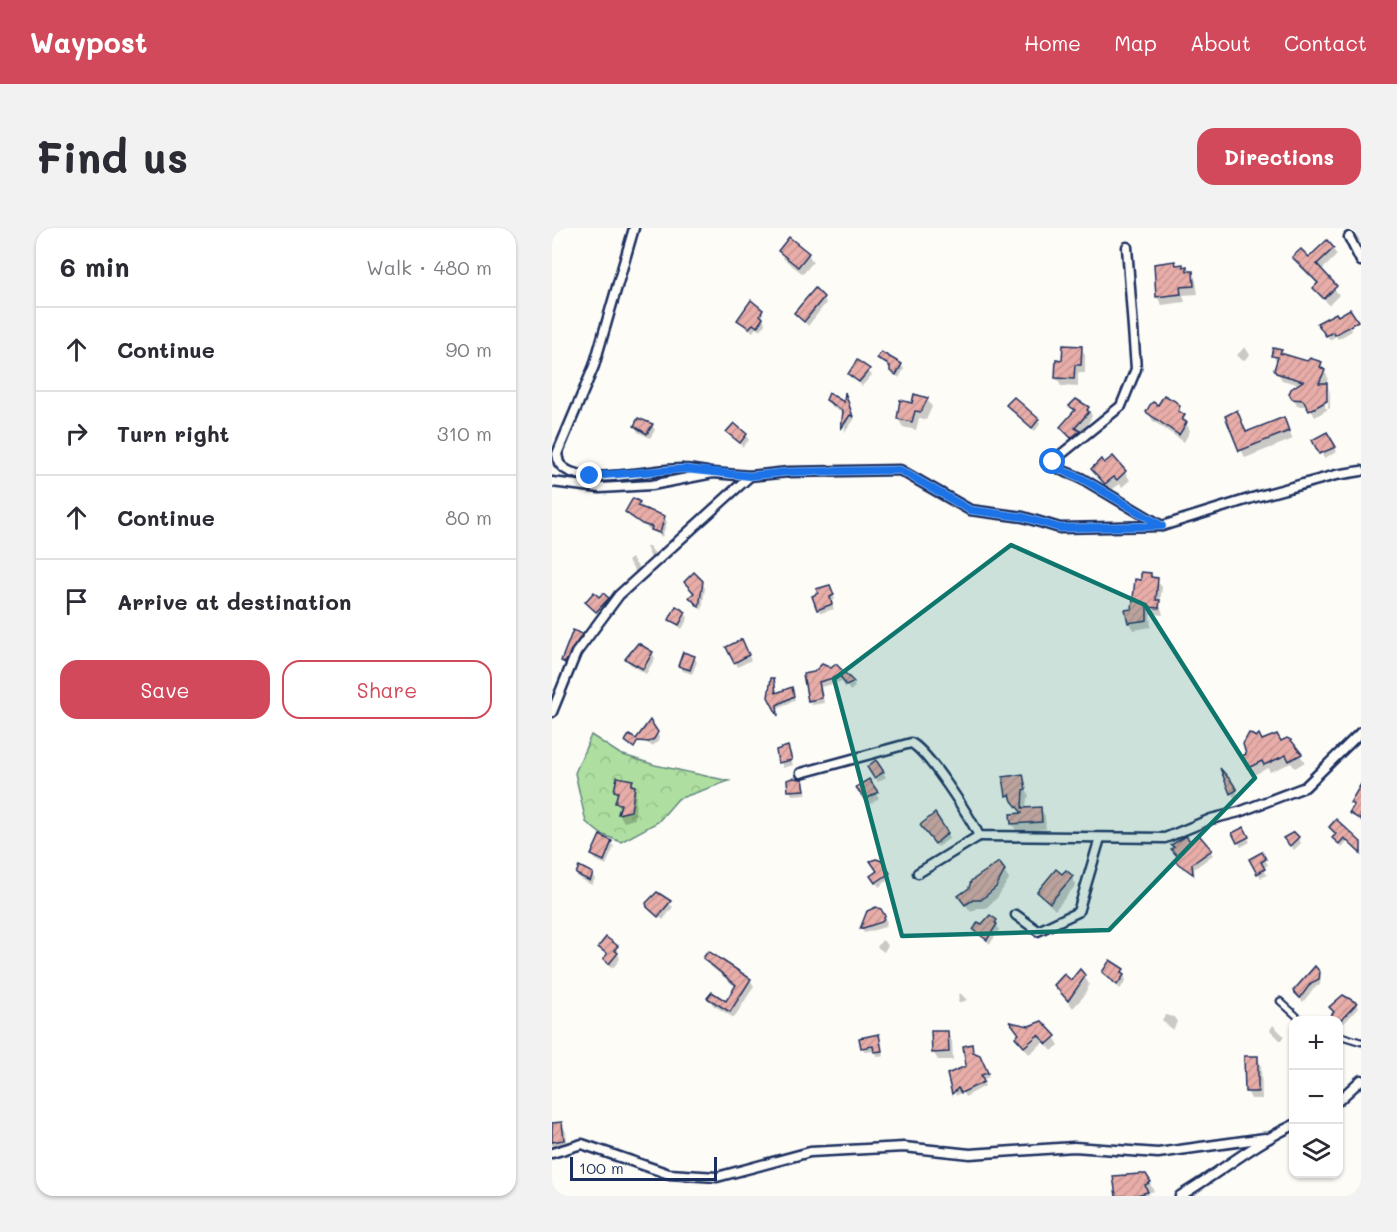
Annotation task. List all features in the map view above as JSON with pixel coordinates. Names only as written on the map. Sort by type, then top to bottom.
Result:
[{"type":"street","points":[[634,228],[594,366],[557,454],[559,463],[572,474],[590,476],[685,469],[750,476],[788,472],[900,470],[970,510],[1023,517],[1060,528],[1162,526],[1283,489],[1361,471]]},
{"type":"street","points":[[1349,237],[1361,261]]},
{"type":"street","points":[[1127,247],[1136,369],[1121,406],[1053,462],[1061,470],[1081,478],[1162,526]]},
{"type":"street","points":[[552,482],[600,488],[652,485],[713,473]]},
{"type":"street","points":[[552,712],[576,653],[619,595],[750,476]]},
{"type":"street","points":[[918,873],[979,836],[1165,838],[1211,819],[1239,812],[1305,787],[1361,732]]},
{"type":"street","points":[[801,773],[911,743],[919,747],[936,770],[979,836]]},
{"type":"street","points":[[1016,915],[1038,931],[1078,912],[1100,838]]},
{"type":"street","points":[[1343,1096],[1361,1080]]},
{"type":"street","points":[[1180,1196],[1217,1174],[1265,1138],[1289,1127]]},
{"type":"street","points":[[552,1153],[582,1144],[669,1174],[717,1177],[810,1152],[904,1147],[970,1154],[1074,1147],[1158,1153],[1265,1138]]},
{"type":"lane","points":[[1280,1001],[1297,1016]]},
{"type":"lane","points":[[1343,1037],[1361,1042]]},
{"type":"highlighted area","points":[[1011,545],[1145,605],[1255,778],[1109,930],[902,936],[834,679]]},
{"type":"green space","points":[[591,735],[620,754],[655,765],[729,781],[678,799],[658,822],[621,842],[601,834],[586,822],[575,773]]},
{"type":"building","points":[[789,237],[809,253],[798,267],[778,251]]},
{"type":"building","points":[[1327,240],[1334,248],[1317,264],[1337,286],[1324,299],[1313,288],[1318,283],[1292,257],[1301,249],[1309,257]]},
{"type":"building","points":[[1175,261],[1176,265],[1183,264],[1183,267],[1187,266],[1187,271],[1193,271],[1194,286],[1180,287],[1181,294],[1156,297],[1154,264]]},
{"type":"building","points":[[815,288],[824,297],[804,322],[794,313]]},
{"type":"building","points":[[751,300],[763,310],[760,315],[763,318],[757,327],[753,324],[749,328],[737,320]]},
{"type":"building","points":[[1350,309],[1358,321],[1335,335],[1333,332],[1326,336],[1317,323]]},
{"type":"building","points":[[1063,345],[1082,346],[1081,365],[1075,365],[1074,379],[1055,378],[1056,359],[1062,360]]},
{"type":"building","points":[[1273,348],[1282,350],[1280,353],[1307,361],[1310,358],[1322,362],[1320,367],[1325,370],[1319,383],[1327,383],[1327,401],[1309,411],[1303,400],[1292,399],[1289,394],[1291,389],[1303,381],[1276,373],[1274,370],[1278,357],[1271,356]]},
{"type":"building","points":[[881,352],[902,364],[896,375],[890,371],[890,366],[877,358]]},
{"type":"building","points":[[857,360],[870,369],[859,382],[848,374]]},
{"type":"building","points":[[845,392],[853,417],[850,415],[841,429],[843,411],[826,400],[829,393],[844,402]]},
{"type":"building","points":[[914,394],[928,398],[921,412],[915,411],[912,422],[897,419],[900,400],[912,403]]},
{"type":"building","points":[[1164,395],[1175,401],[1180,406],[1178,411],[1185,415],[1182,420],[1187,422],[1179,435],[1146,412],[1153,402],[1158,405]]},
{"type":"building","points":[[1014,397],[1039,419],[1032,428],[1006,405]]},
{"type":"building","points":[[1076,399],[1089,407],[1087,410],[1089,412],[1075,428],[1080,431],[1071,438],[1060,427],[1075,410],[1069,406]]},
{"type":"building","points":[[1237,410],[1246,432],[1284,417],[1289,431],[1239,451],[1225,416]]},
{"type":"building","points":[[638,418],[653,424],[647,434],[634,426]]},
{"type":"building","points":[[734,423],[747,434],[740,443],[726,432]]},
{"type":"building","points":[[1327,432],[1336,447],[1319,454],[1312,440]]},
{"type":"building","points":[[1113,456],[1126,471],[1117,480],[1114,477],[1105,484],[1091,469],[1101,459],[1104,463]]},
{"type":"building","points":[[633,498],[640,502],[637,506],[665,516],[660,533],[651,530],[652,527],[642,524],[625,512]]},
{"type":"building","points":[[694,572],[703,581],[699,607],[689,597],[694,593],[684,582]]},
{"type":"building","points":[[1141,572],[1151,573],[1151,577],[1158,578],[1156,600],[1160,600],[1159,608],[1147,607],[1147,620],[1128,623],[1125,610],[1132,609],[1135,579],[1141,580]]},
{"type":"building","points":[[830,585],[834,595],[830,597],[832,604],[817,610],[812,596],[818,593],[816,589]]},
{"type":"building","points":[[594,592],[599,597],[603,593],[609,598],[596,612],[585,602]]},
{"type":"building","points":[[676,606],[686,612],[679,625],[669,620]]},
{"type":"building","points":[[573,630],[582,634],[565,663],[561,661]]},
{"type":"building","points":[[742,639],[749,655],[734,663],[726,647]]},
{"type":"building","points":[[638,643],[653,652],[643,669],[625,659]]},
{"type":"building","points":[[683,652],[695,656],[690,670],[678,666]]},
{"type":"building","points":[[822,664],[831,668],[836,664],[854,682],[846,686],[840,676],[819,682],[822,698],[808,701],[803,674],[814,672]]},
{"type":"building","points":[[771,678],[774,678],[776,693],[792,687],[794,696],[777,705],[778,716],[768,697]]},
{"type":"building","points":[[650,720],[658,732],[654,739],[649,742],[638,741],[634,748],[625,741],[629,735],[636,739]]},
{"type":"building","points":[[1249,733],[1256,737],[1259,734],[1262,740],[1277,734],[1281,741],[1287,738],[1291,740],[1302,754],[1289,761],[1286,755],[1264,765],[1262,761],[1248,768],[1242,756],[1246,754],[1243,744]]},
{"type":"building","points":[[788,746],[792,760],[778,763],[776,750]]},
{"type":"building","points":[[876,760],[884,772],[874,778],[867,767]]},
{"type":"building","points":[[1220,768],[1237,790],[1230,794]]},
{"type":"building","points":[[1023,774],[1026,789],[1023,790],[1022,808],[1041,807],[1042,822],[1011,824],[1010,814],[1022,813],[1012,801],[1010,794],[1006,796],[1003,777]]},
{"type":"building","points":[[617,777],[633,780],[631,785],[635,786],[631,811],[618,814],[621,804],[615,803],[618,792],[614,791]]},
{"type":"building","points":[[803,779],[805,790],[788,791],[787,780]]},
{"type":"building","points":[[869,779],[878,792],[865,800],[856,787]]},
{"type":"building","points":[[1361,784],[1361,820],[1349,813],[1354,805],[1350,803]]},
{"type":"building","points":[[935,813],[948,833],[935,844],[920,825]]},
{"type":"building","points":[[1336,819],[1361,842],[1361,854],[1344,838],[1339,844],[1332,838],[1336,834],[1329,827]]},
{"type":"building","points":[[1244,827],[1249,837],[1237,843],[1232,833]]},
{"type":"building","points":[[1294,832],[1299,837],[1290,846],[1283,838]]},
{"type":"building","points":[[600,835],[612,841],[604,861],[591,855]]},
{"type":"building","points":[[1199,835],[1212,850],[1192,864],[1193,874],[1174,861],[1178,857],[1171,849],[1174,847],[1171,845],[1186,836],[1191,842]]},
{"type":"building","points":[[1262,852],[1266,859],[1261,862],[1265,869],[1257,874],[1249,859]]},
{"type":"building","points":[[876,859],[882,861],[890,873],[875,883],[870,876],[877,871],[870,861]]},
{"type":"building","points":[[999,862],[1005,870],[996,887],[981,900],[973,900],[965,905],[958,896],[969,888],[971,881]]},
{"type":"building","points":[[579,866],[593,873],[590,881],[576,874]]},
{"type":"building","points":[[1056,869],[1062,874],[1066,870],[1073,876],[1050,903],[1037,892]]},
{"type":"building","points":[[657,892],[671,901],[658,917],[647,907],[646,903]]},
{"type":"building","points":[[876,907],[881,909],[885,916],[882,922],[860,929],[867,911]]},
{"type":"building","points":[[990,915],[997,920],[995,923],[997,924],[987,940],[973,930],[978,922],[982,924]]},
{"type":"building","points":[[606,937],[618,946],[614,950],[618,953],[609,964],[603,959],[607,954],[598,947]]},
{"type":"building","points":[[708,951],[751,979],[730,1012],[707,998],[712,992],[726,1001],[736,985],[703,958]]},
{"type":"building","points":[[1110,960],[1124,969],[1121,973],[1124,975],[1117,985],[1102,972]]},
{"type":"building","points":[[1315,966],[1320,972],[1319,979],[1311,983],[1300,998],[1293,991]]},
{"type":"building","points":[[1080,969],[1085,975],[1084,978],[1068,1001],[1054,985],[1064,974],[1071,980]]},
{"type":"building","points":[[1343,995],[1357,1003],[1343,1018],[1343,1016],[1330,1016],[1334,1012],[1329,1007]]},
{"type":"building","points":[[1042,1021],[1056,1036],[1047,1044],[1038,1035],[1024,1047],[1015,1037],[1019,1034],[1010,1022],[1029,1026]]},
{"type":"building","points":[[931,1031],[948,1031],[949,1052],[932,1053]]},
{"type":"building","points":[[879,1034],[882,1051],[874,1052],[873,1046],[861,1048],[859,1038]]},
{"type":"building","points":[[972,1044],[973,1052],[980,1055],[988,1073],[981,1075],[984,1082],[961,1093],[958,1088],[952,1094],[947,1074],[966,1066],[963,1046]]},
{"type":"building","points":[[1244,1056],[1258,1056],[1258,1092],[1245,1092]]},
{"type":"building","points":[[562,1122],[564,1140],[552,1142],[552,1123]]},
{"type":"building","points":[[1146,1174],[1151,1182],[1145,1185],[1148,1192],[1133,1196],[1116,1196],[1113,1176]]},
{"type":"route","points":[[590,476],[685,469],[750,476],[788,472],[900,470],[970,510],[1023,517],[1060,528],[1162,526],[1081,478],[1061,470],[1053,462]]}]
